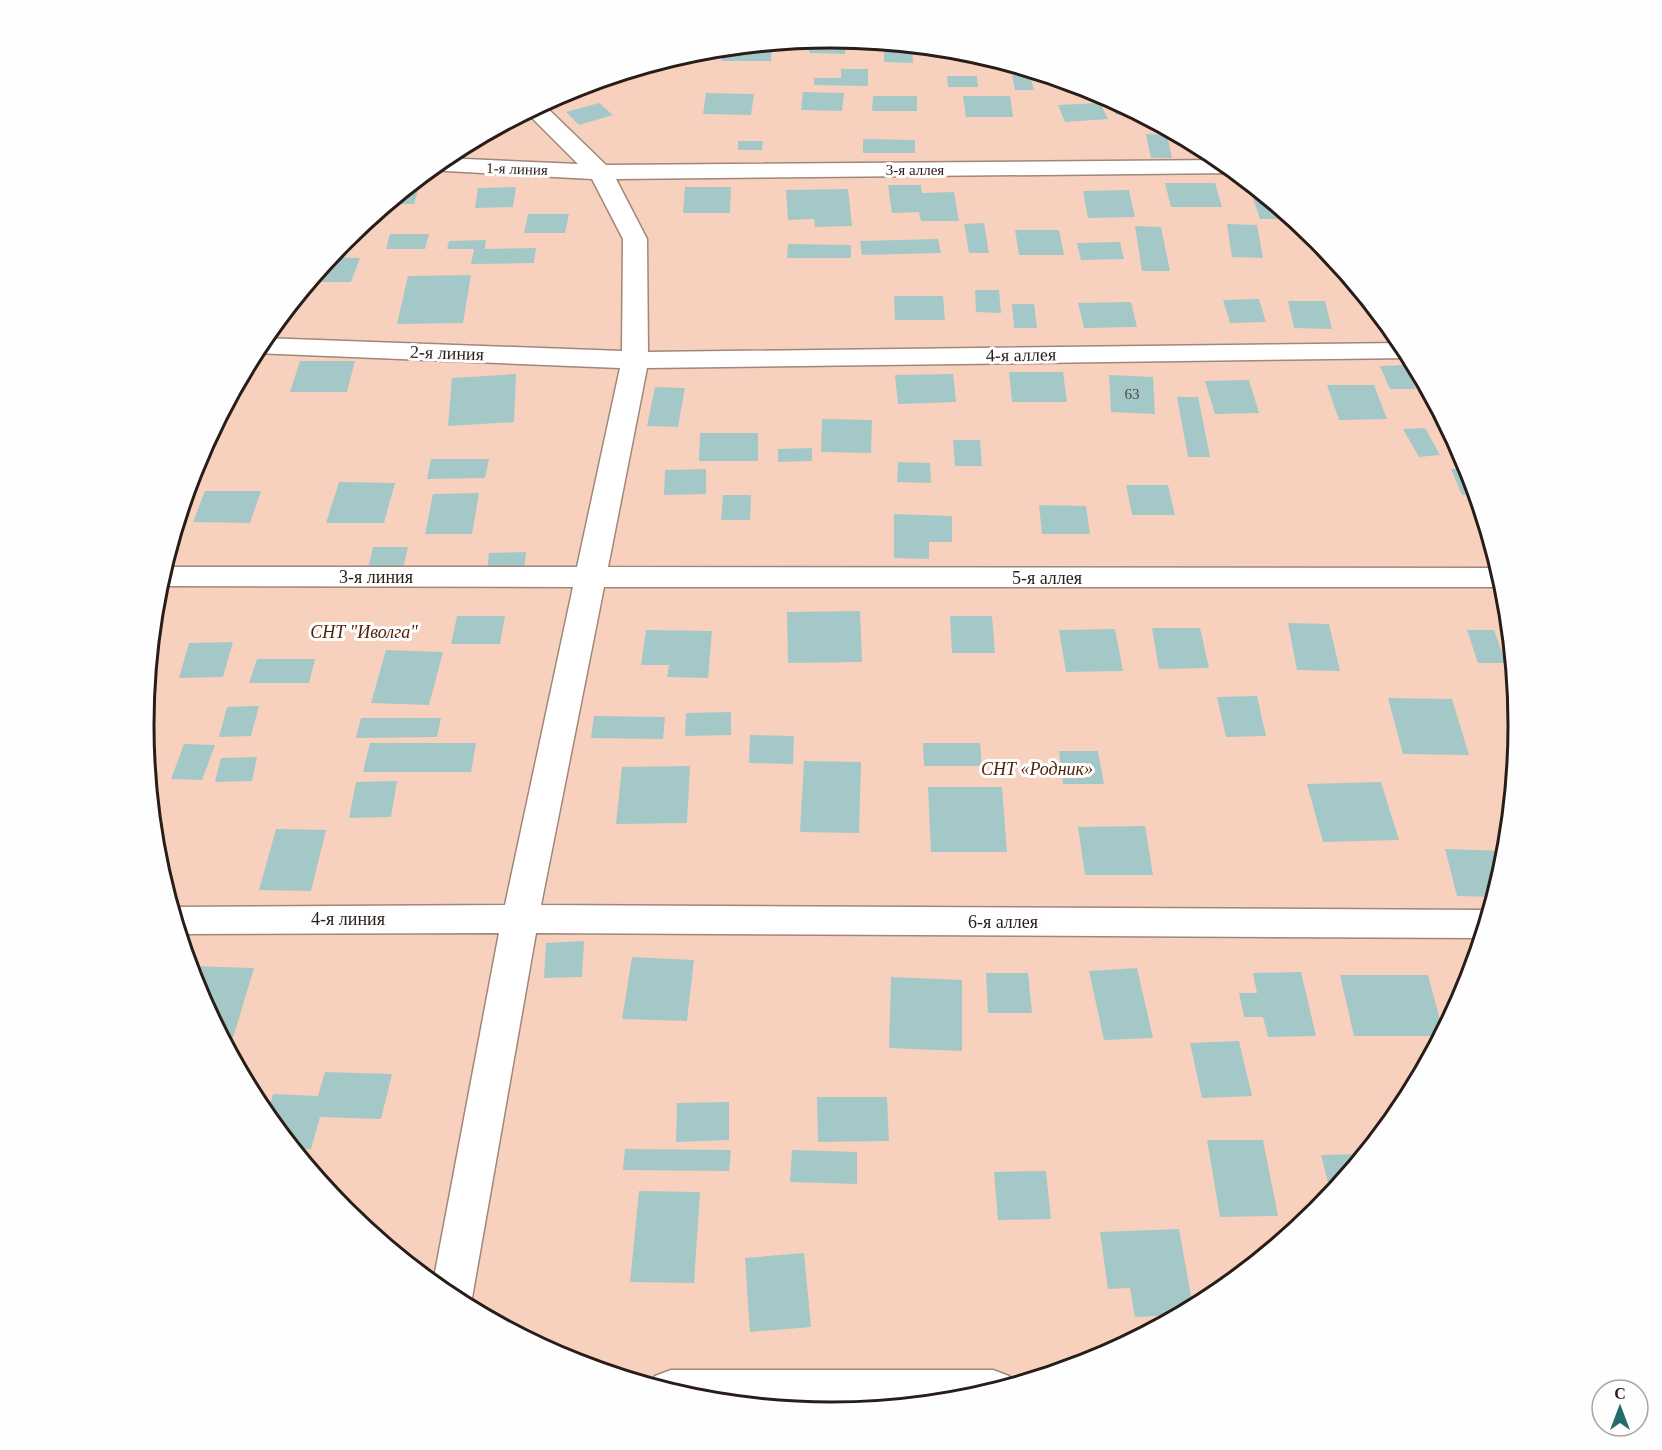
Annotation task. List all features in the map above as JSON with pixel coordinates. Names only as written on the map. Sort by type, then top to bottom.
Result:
[{"type":"street","points":[[453,1287],[520,919],[592,578],[635,360],[635,239],[600,172],[540,114]]},
{"type":"street","name":"1-я линия","points":[[450,166],[600,172]]},
{"type":"street","name":"3-я аллея","points":[[600,172],[1214,167]]},
{"type":"street","name":"2-я линия","points":[[270,346],[635,360]]},
{"type":"street","name":"4-я аллея","points":[[635,360],[1395,351]]},
{"type":"street","name":"3-я линия","points":[[171,577],[592,578]]},
{"type":"street","name":"5-я аллея","points":[[592,578],[1492,578]]},
{"type":"street","name":"4-я линия","points":[[183,920],[520,919]]},
{"type":"street","name":"6-я аллея","points":[[520,919],[1478,924]]},
{"type":"street","points":[[712,1391],[950,1391]]},
{"type":"green space","name":"СНТ «Родник»","points":[[787,49],[875,49],[919,54],[963,61],[1049,84],[1130,118],[1170,139],[1207,162],[1277,216],[1310,246],[1368,313],[1417,386],[1438,426],[1472,507],[1485,550],[1495,593],[1507,681],[1507,769],[1502,813],[1495,857],[1472,943],[1438,1024],[1417,1064],[1394,1101],[1340,1171],[1310,1204],[1243,1262],[1207,1288],[1130,1332],[1049,1366],[1006,1379],[963,1389],[875,1401],[787,1401],[743,1396],[699,1389],[613,1366],[532,1332],[492,1311],[455,1288],[385,1234],[352,1204],[294,1137],[268,1101],[224,1024],[190,943],[177,900],[167,857],[155,769],[155,681],[160,637],[167,593],[190,507],[224,426],[245,386],[268,349],[322,279],[352,246],[419,188],[455,162],[532,118],[613,84],[656,71],[699,61]]},
{"type":"building","points":[[810,48],[845,48],[845,54],[809,53]]},
{"type":"building","points":[[884,50],[912,53],[913,63],[884,62]]},
{"type":"building","points":[[772,51],[771,61],[722,61],[722,57]]},
{"type":"building","points":[[841,69],[868,69],[868,86],[814,85],[814,78],[841,78]]},
{"type":"building","points":[[1012,75],[1031,79],[1034,90],[1015,90]]},
{"type":"building","points":[[947,76],[977,76],[978,87],[948,87]]},
{"type":"building","points":[[803,92],[844,93],[842,111],[801,110]]},
{"type":"building","points":[[706,93],[754,94],[751,115],[703,114]]},
{"type":"building","points":[[873,96],[917,96],[917,111],[872,111]]},
{"type":"building","points":[[963,96],[1010,96],[1013,117],[966,117]]},
{"type":"building","points":[[599,103],[613,115],[579,125],[566,112]]},
{"type":"building","points":[[1097,103],[1101,105],[1108,119],[1065,122],[1058,105]]},
{"type":"building","points":[[1146,134],[1162,135],[1168,138],[1172,158],[1151,158]]},
{"type":"building","points":[[863,139],[915,140],[915,153],[863,153]]},
{"type":"building","points":[[738,141],[763,141],[762,150],[738,150]]},
{"type":"building","points":[[1165,183],[1215,183],[1222,207],[1171,207]]},
{"type":"building","points":[[888,185],[921,185],[922,193],[954,192],[959,221],[921,221],[919,212],[892,213]]},
{"type":"building","points":[[516,187],[513,207],[475,208],[478,188]]},
{"type":"building","points":[[685,187],[731,187],[730,213],[683,213]]},
{"type":"building","points":[[419,188],[414,204],[400,204]]},
{"type":"building","points":[[848,189],[852,226],[815,227],[814,219],[788,220],[786,190]]},
{"type":"building","points":[[1129,190],[1135,217],[1088,218],[1083,191]]},
{"type":"building","points":[[1253,198],[1280,219],[1260,219]]},
{"type":"building","points":[[528,214],[569,214],[565,233],[524,233]]},
{"type":"building","points":[[984,223],[989,253],[969,253],[964,224]]},
{"type":"building","points":[[1227,224],[1257,225],[1263,258],[1232,257]]},
{"type":"building","points":[[1135,226],[1161,227],[1170,271],[1142,271]]},
{"type":"building","points":[[1015,230],[1059,230],[1064,255],[1019,255]]},
{"type":"building","points":[[390,234],[429,234],[425,249],[386,249]]},
{"type":"building","points":[[938,239],[941,253],[862,255],[860,241]]},
{"type":"building","points":[[486,240],[485,249],[536,248],[534,263],[471,264],[474,249],[447,249],[449,241]]},
{"type":"building","points":[[1120,242],[1124,259],[1081,260],[1077,243]]},
{"type":"building","points":[[788,244],[851,245],[851,258],[787,258]]},
{"type":"building","points":[[342,257],[360,258],[351,282],[320,282]]},
{"type":"building","points":[[471,275],[463,323],[397,324],[408,276]]},
{"type":"building","points":[[975,290],[999,290],[1001,313],[976,312]]},
{"type":"building","points":[[894,296],[943,296],[945,320],[895,320]]},
{"type":"building","points":[[1259,299],[1266,322],[1230,323],[1223,300]]},
{"type":"building","points":[[1288,301],[1325,301],[1332,329],[1294,328]]},
{"type":"building","points":[[1131,302],[1137,327],[1084,328],[1078,303]]},
{"type":"building","points":[[1012,304],[1034,304],[1037,328],[1014,328]]},
{"type":"building","points":[[300,361],[355,361],[347,392],[290,392]]},
{"type":"building","points":[[1404,365],[1416,389],[1390,389],[1380,366]]},
{"type":"building","points":[[1009,372],[1063,372],[1067,402],[1012,402]]},
{"type":"building","points":[[516,374],[514,422],[448,426],[452,378]]},
{"type":"building","points":[[953,374],[956,402],[898,404],[895,375]]},
{"type":"building","points":[[1109,375],[1153,377],[1155,414],[1111,412]]},
{"type":"building","points":[[1249,380],[1259,413],[1215,414],[1205,381]]},
{"type":"building","points":[[1327,385],[1374,385],[1387,419],[1339,420]]},
{"type":"building","points":[[655,387],[685,388],[678,427],[647,426]]},
{"type":"building","points":[[1177,397],[1198,397],[1210,457],[1188,457]]},
{"type":"building","points":[[822,419],[872,420],[871,453],[821,452]]},
{"type":"building","points":[[1425,428],[1440,455],[1419,457],[1403,429]]},
{"type":"building","points":[[700,433],[758,433],[758,461],[699,461]]},
{"type":"building","points":[[953,440],[980,440],[982,466],[955,466]]},
{"type":"building","points":[[812,448],[812,461],[778,462],[778,449]]},
{"type":"building","points":[[431,459],[489,459],[485,478],[427,479]]},
{"type":"building","points":[[898,462],[930,463],[931,483],[897,482]]},
{"type":"building","points":[[706,469],[706,494],[664,495],[665,470]]},
{"type":"building","points":[[1451,469],[1457,469],[1467,495],[1462,495]]},
{"type":"building","points":[[339,482],[395,483],[384,523],[326,523]]},
{"type":"building","points":[[1126,485],[1168,485],[1175,515],[1132,515]]},
{"type":"building","points":[[205,491],[261,491],[250,523],[193,522]]},
{"type":"building","points":[[479,493],[472,534],[425,534],[433,494]]},
{"type":"building","points":[[723,495],[751,495],[750,520],[721,520]]},
{"type":"building","points":[[1039,505],[1086,506],[1090,534],[1042,534]]},
{"type":"building","points":[[894,514],[952,516],[952,542],[929,542],[929,559],[894,558]]},
{"type":"building","points":[[373,547],[408,547],[403,568],[368,569]]},
{"type":"building","points":[[526,552],[524,571],[487,572],[489,553]]},
{"type":"building","points":[[860,611],[862,662],[788,663],[787,612]]},
{"type":"building","points":[[457,616],[505,616],[500,644],[451,644]]},
{"type":"building","points":[[950,616],[992,616],[995,653],[952,653]]},
{"type":"building","points":[[1288,623],[1329,624],[1340,671],[1297,670]]},
{"type":"building","points":[[1152,628],[1200,628],[1209,668],[1159,669]]},
{"type":"building","points":[[1115,629],[1123,671],[1066,672],[1059,630]]},
{"type":"building","points":[[646,630],[712,631],[708,678],[667,677],[669,665],[641,665]]},
{"type":"building","points":[[1467,630],[1494,630],[1505,663],[1478,663]]},
{"type":"building","points":[[233,642],[223,677],[179,678],[189,643]]},
{"type":"building","points":[[386,650],[443,652],[429,705],[371,703]]},
{"type":"building","points":[[257,659],[315,659],[309,683],[249,683]]},
{"type":"building","points":[[1257,696],[1266,736],[1226,737],[1217,697]]},
{"type":"building","points":[[1388,698],[1452,699],[1469,755],[1403,754]]},
{"type":"building","points":[[259,706],[251,736],[219,737],[227,707]]},
{"type":"building","points":[[731,712],[731,735],[685,736],[686,713]]},
{"type":"building","points":[[594,716],[665,717],[663,739],[591,738]]},
{"type":"building","points":[[361,718],[441,718],[437,737],[356,738]]},
{"type":"building","points":[[750,735],[794,736],[793,764],[749,763]]},
{"type":"building","points":[[370,743],[476,743],[471,772],[363,772]]},
{"type":"building","points":[[923,743],[980,743],[982,766],[924,766]]},
{"type":"building","points":[[184,744],[215,745],[202,780],[171,779]]},
{"type":"building","points":[[1059,751],[1098,751],[1104,784],[1063,784]]},
{"type":"building","points":[[257,757],[252,781],[215,782],[221,758]]},
{"type":"building","points":[[804,761],[861,762],[859,833],[800,832]]},
{"type":"building","points":[[690,766],[687,823],[616,824],[622,767]]},
{"type":"building","points":[[397,781],[391,817],[349,818],[356,782]]},
{"type":"building","points":[[1381,782],[1399,840],[1323,842],[1307,784]]},
{"type":"building","points":[[928,787],[1002,787],[1007,852],[931,852]]},
{"type":"building","points":[[1145,826],[1153,875],[1085,875],[1078,827]]},
{"type":"building","points":[[276,829],[326,830],[311,891],[259,890]]},
{"type":"building","points":[[1445,849],[1496,851],[1486,897],[1457,896]]},
{"type":"building","points":[[584,941],[582,977],[544,978],[546,943]]},
{"type":"building","points":[[632,957],[694,960],[687,1021],[622,1019]]},
{"type":"building","points":[[199,966],[254,968],[233,1038],[224,1024]]},
{"type":"building","points":[[1137,968],[1153,1038],[1104,1040],[1089,971]]},
{"type":"building","points":[[1301,972],[1316,1036],[1268,1037],[1263,1017],[1244,1017],[1239,993],[1257,993],[1253,973]]},
{"type":"building","points":[[986,973],[1028,973],[1032,1013],[988,1013]]},
{"type":"building","points":[[1340,975],[1428,975],[1440,1020],[1432,1036],[1354,1036]]},
{"type":"building","points":[[891,977],[962,980],[962,1051],[889,1048]]},
{"type":"building","points":[[1239,1041],[1252,1096],[1202,1098],[1190,1043]]},
{"type":"building","points":[[325,1072],[392,1074],[381,1119],[320,1117],[311,1149],[304,1149],[270,1104],[273,1094],[318,1096]]},
{"type":"building","points":[[817,1097],[887,1097],[889,1141],[818,1142]]},
{"type":"building","points":[[729,1102],[729,1140],[676,1142],[677,1103]]},
{"type":"building","points":[[1207,1140],[1263,1140],[1278,1216],[1220,1217]]},
{"type":"building","points":[[625,1149],[731,1150],[729,1171],[623,1170]]},
{"type":"building","points":[[792,1150],[857,1152],[857,1184],[790,1182]]},
{"type":"building","points":[[1354,1154],[1328,1184],[1321,1155]]},
{"type":"building","points":[[1046,1171],[1051,1219],[998,1220],[994,1172]]},
{"type":"building","points":[[639,1191],[700,1192],[694,1283],[630,1282]]},
{"type":"building","points":[[1179,1229],[1191,1298],[1160,1316],[1135,1317],[1130,1288],[1108,1289],[1100,1232]]},
{"type":"building","points":[[804,1253],[811,1327],[750,1332],[745,1258]]},
{"type":"park label","name":"СНТ \"Иволга\"","points":[[364,632]]}]
